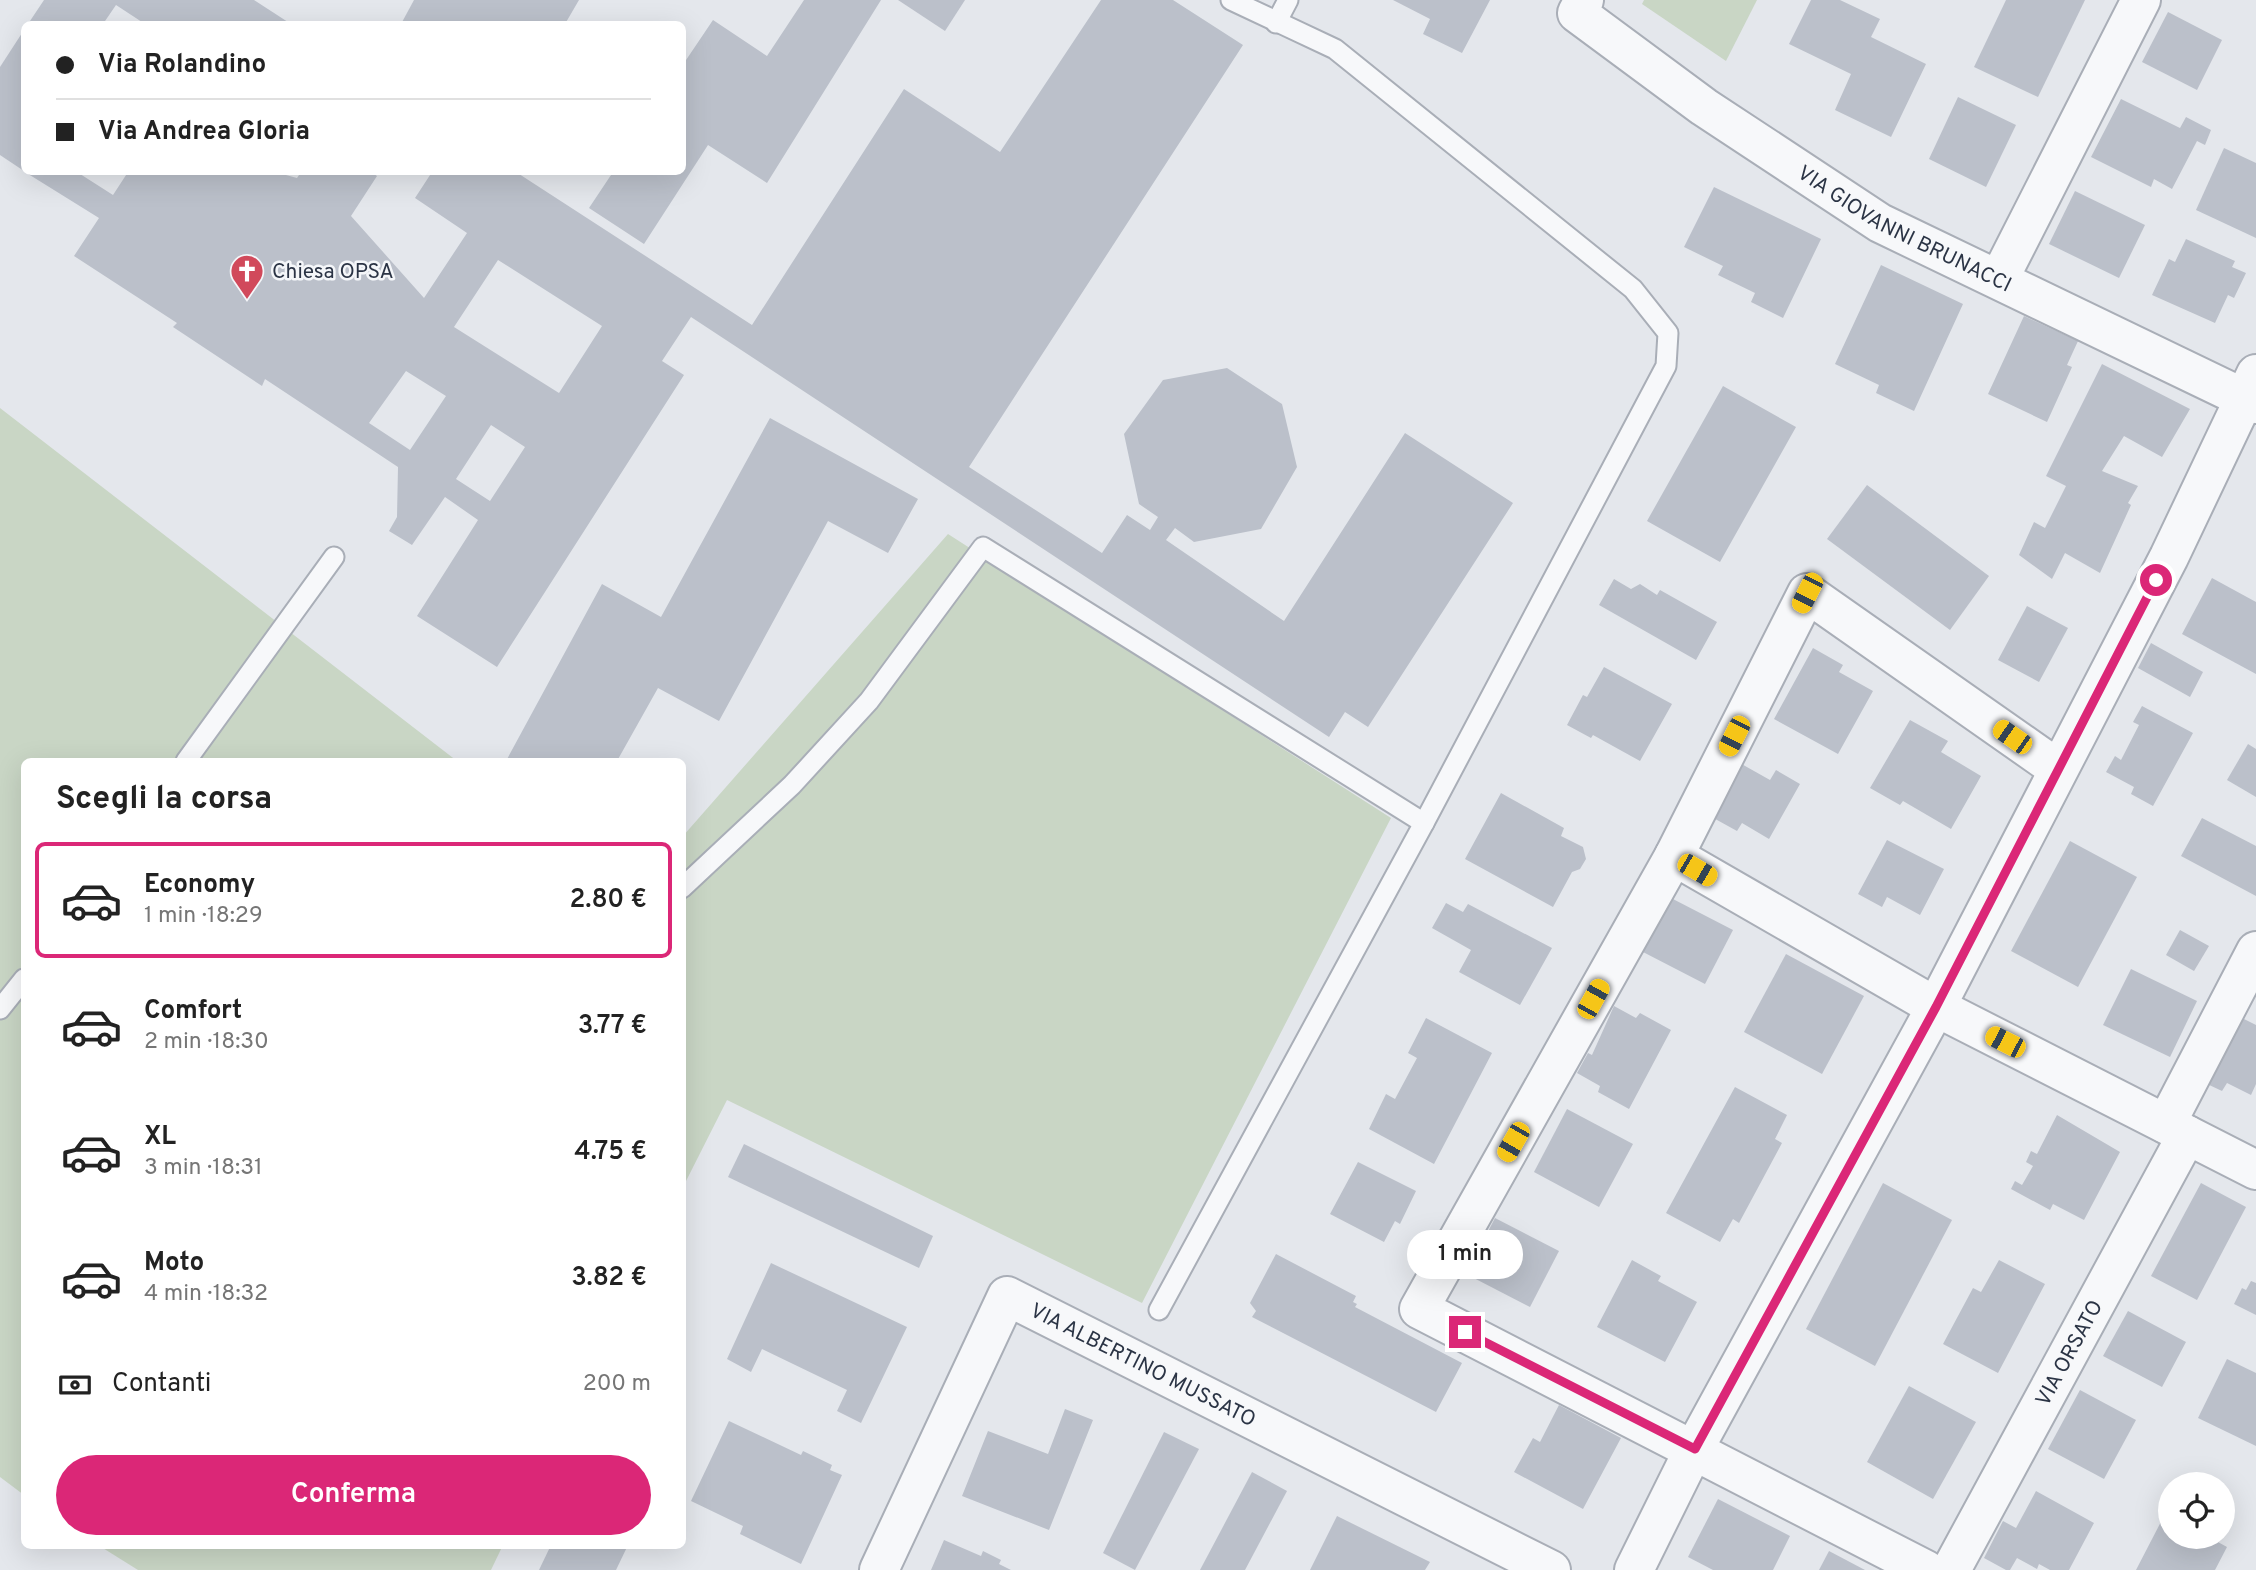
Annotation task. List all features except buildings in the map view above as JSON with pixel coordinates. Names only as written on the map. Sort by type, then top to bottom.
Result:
[{"type":"street","points":[[1998,279],[2141,0]]},
{"type":"street","name":"VIA GIOVANNI BRUNACCI","points":[[1580,7],[1704,107],[1880,223],[1998,279],[2252,392]]},
{"type":"street","points":[[1634,1570],[1695,1449],[1936,1007],[2252,392]]},
{"type":"street","points":[[1926,1570],[1419,1308],[1674,856],[1807,593],[2058,769]]},
{"type":"street","points":[[1674,856],[1936,1007],[2256,1170]]},
{"type":"street","name":"VIA ORSATO","points":[[1951,1570],[2176,1130],[2256,951]]},
{"type":"street","name":"VIA ALBERTINO MUSSATO","points":[[879,1570],[1007,1296],[1551,1570]]},
{"type":"lane","points":[[1159,1310],[1424,823],[1666,366],[1668,333],[1633,289],[1335,49],[1231,0]]},
{"type":"lane","points":[[1276,23],[1288,0]]},
{"type":"lane","points":[[686,884],[792,785],[869,701],[983,547],[1424,823]]},
{"type":"lane","points":[[188,758],[334,557]]},
{"type":"lane","points":[[0,1009],[21,983]]},
{"type":"green space","points":[[1644,0],[1757,0],[1726,61],[1642,4]]},
{"type":"green space","points":[[0,408],[453,758],[21,758],[21,1493],[0,1477]]},
{"type":"green space","points":[[948,534],[1391,818],[1142,1303],[727,1100],[686,1181],[686,833]]},
{"type":"green space","points":[[104,1549],[501,1549],[491,1570],[138,1570]]},
{"type":"place","name":"Chiesa OPSA","points":[[247,301]]},
{"type":"route","points":[[1465,1332],[1695,1449],[1936,1007],[2156,580]]}]
